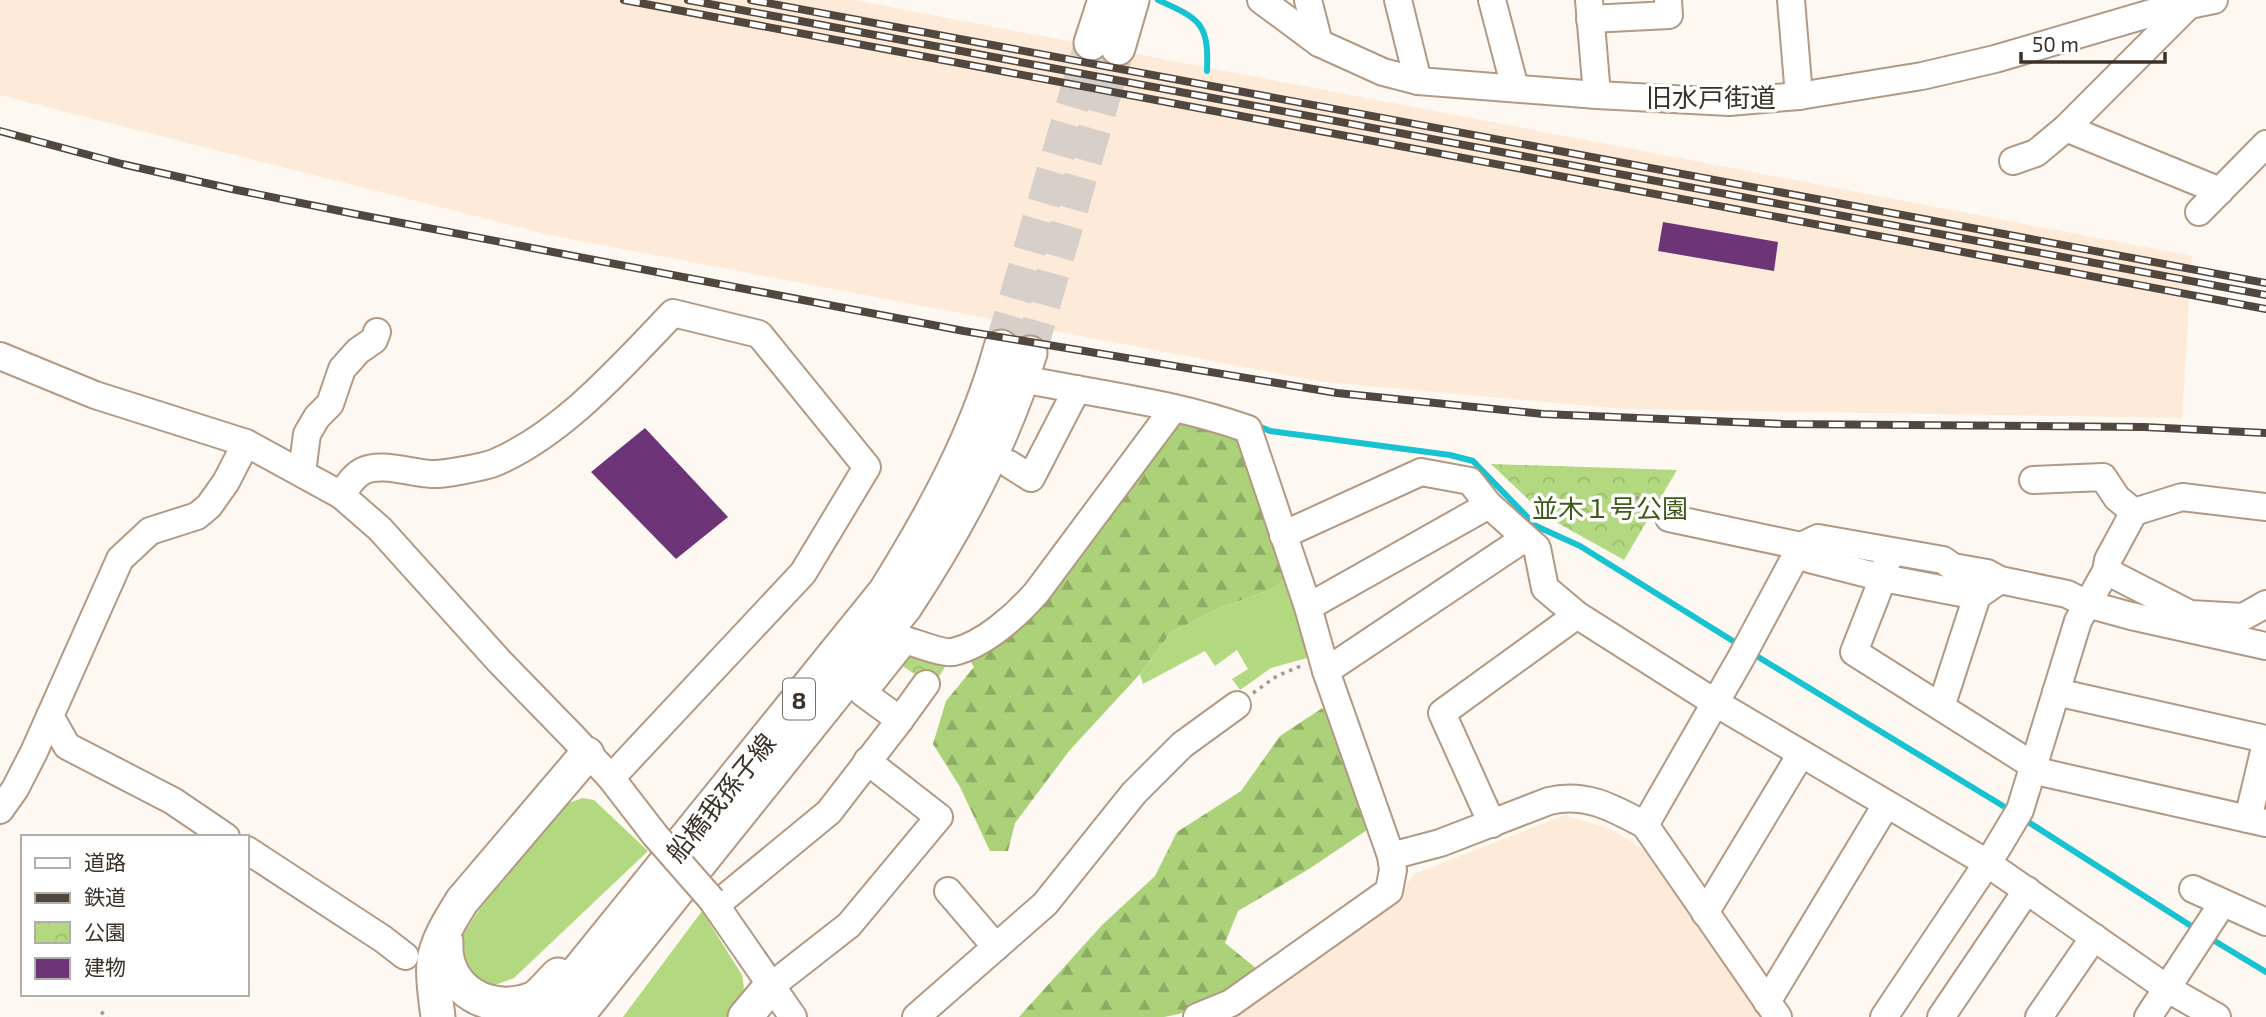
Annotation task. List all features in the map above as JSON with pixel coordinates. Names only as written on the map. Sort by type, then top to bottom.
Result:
[{"type":"main road","points":[[1105,0],[1105,46],[1132,0]]},
{"type":"main road","name":"船橋我孫子線","points":[[541,1017],[854,688],[939,556],[981,477],[1018,360]]},
{"type":"main road","name":"船橋我孫子線","points":[[576,1017],[660,892],[885,592],[916,542],[969,439],[994,372],[1018,360]]},
{"type":"main road","points":[[438,1017],[434,962],[451,919],[462,901],[587,754]]},
{"type":"main road","points":[[451,919],[446,945],[448,968],[456,983],[471,998],[492,1005],[506,1006],[535,998],[660,892]]},
{"type":"main road","points":[[599,1017],[642,956],[660,892]]},
{"type":"main road","points":[[745,1017],[771,986]]},
{"type":"street","name":"旧水戸街道","points":[[1261,0],[1319,43],[1383,72],[1418,81],[1729,102],[1799,96],[1922,76],[1995,59],[2153,6],[2188,6],[2214,0]]},
{"type":"street","points":[[1308,0],[1319,43]]},
{"type":"street","points":[[1398,0],[1418,81]]},
{"type":"street","points":[[1492,0],[1515,88]]},
{"type":"street","points":[[1597,95],[1590,9],[1669,15],[1668,0]]},
{"type":"street","points":[[1791,0],[1799,96]]},
{"type":"street","points":[[2013,161],[2036,153],[2066,128],[2188,6]]},
{"type":"street","points":[[2066,128],[2220,191]]},
{"type":"street","points":[[2199,212],[2266,144]]},
{"type":"street","points":[[341,495],[363,471],[379,468],[435,474],[492,464],[539,439],[607,381],[673,313],[759,334],[867,467],[803,573],[611,778]]},
{"type":"street","points":[[302,472],[307,435],[317,417],[330,404],[342,369],[358,351],[374,340],[377,332]]},
{"type":"street","points":[[0,356],[95,395],[246,443],[341,495],[380,529],[499,661],[611,778],[655,835],[714,902],[793,1017]]},
{"type":"street","points":[[1018,360],[1077,389],[1174,408],[1221,419],[1248,429],[1308,607],[1324,664],[1391,856],[1393,870],[1389,891],[1231,1003],[1197,1017]]},
{"type":"street","points":[[1009,464],[1031,478],[1077,389]]},
{"type":"street","points":[[900,720],[854,688],[905,639],[951,653],[983,639],[1016,615],[1037,592],[1174,408]]},
{"type":"street","points":[[0,810],[15,789],[50,716],[120,559],[150,531],[197,516],[209,506],[226,482],[246,443]]},
{"type":"street","points":[[1283,535],[1421,472],[1470,481],[1489,505],[1537,548],[1545,588],[1577,615],[1714,702],[1987,863],[2168,989],[2217,1017]]},
{"type":"street","points":[[2033,480],[2103,477],[2118,498],[2134,512]]},
{"type":"street","points":[[1884,1017],[2015,819],[2078,621],[2134,512],[2182,497],[2266,507]]},
{"type":"street","points":[[1308,607],[1489,505]]},
{"type":"street","points":[[1668,518],[1801,546],[1808,559],[1883,578],[1977,596]]},
{"type":"street","points":[[1324,664],[1525,538]]},
{"type":"street","points":[[1644,825],[1746,649],[1801,546],[1818,538],[1943,560],[1953,567],[2067,594],[2087,604],[2131,616],[2266,646]]},
{"type":"street","points":[[1889,552],[1883,578],[1854,652],[2045,773],[2257,821],[2266,741],[2056,692]]},
{"type":"street","points":[[2106,571],[2190,614],[2243,617],[2266,604]]},
{"type":"street","points":[[1941,707],[1977,596],[2000,580]]},
{"type":"street","points":[[1492,824],[1442,713],[1577,615]]},
{"type":"street","points":[[714,902],[829,812],[926,684]]},
{"type":"street","points":[[916,1017],[1045,904],[1143,783],[1182,745],[1237,705]]},
{"type":"street","points":[[50,716],[67,746],[173,801],[223,835]]},
{"type":"street","points":[[1705,913],[1801,754]]},
{"type":"street","points":[[771,986],[849,925],[939,817],[867,761]]},
{"type":"street","points":[[1391,856],[1440,843],[1567,796],[1593,801],[1616,810],[1644,825],[1772,1009],[1886,805]]},
{"type":"street","points":[[248,851],[405,956]]},
{"type":"street","points":[[2193,889],[2266,922]]},
{"type":"street","points":[[1941,1017],[2027,890]]},
{"type":"street","points":[[948,891],[996,947]]},
{"type":"street","points":[[2148,1017],[2222,904]]},
{"type":"street","points":[[2039,1017],[2094,937]]},
{"type":"path","points":[[1237,705],[1277,676],[1324,664]]},
{"type":"path","points":[[101,1012],[108,1017]]},
{"type":"shaded area","points":[[0,0],[854,0],[2192,256],[2182,418],[1624,409],[1323,382],[554,236],[0,95]]},
{"type":"shaded area","points":[[1565,815],[1613,830],[1644,850],[1765,1017],[1229,1017],[1398,897],[1414,874]]},
{"type":"green space","points":[[1175,418],[1245,439],[1291,575],[1270,590],[1225,606],[1171,632],[1140,674],[1069,751],[1015,823],[1008,851],[990,851],[960,787],[933,744],[946,701],[974,667],[965,653]]},
{"type":"green space","name":"並木１号公園","points":[[1491,464],[1677,470],[1624,560],[1547,517]]},
{"type":"green space","points":[[1291,575],[1314,656],[1271,668],[1240,690],[1232,679],[1248,669],[1237,650],[1215,666],[1205,651],[1143,684],[1140,674],[1171,632],[1225,606],[1270,590]]},
{"type":"green space","points":[[905,646],[950,659],[933,686],[893,660]]},
{"type":"green space","points":[[1327,705],[1370,828],[1309,869],[1238,911],[1225,943],[1257,969],[1224,996],[1179,1014],[1164,1017],[1019,1017],[1102,925],[1155,876],[1177,832],[1241,791],[1280,736]]},
{"type":"green space","points":[[583,798],[594,800],[648,851],[514,978],[495,985],[484,982],[466,969],[459,953],[463,935],[481,907],[568,803]]},
{"type":"green space","points":[[702,911],[742,975],[744,989],[739,1002],[727,1017],[623,1017]]},
{"type":"building","points":[[1663,222],[1778,242],[1774,271],[1658,251]]},
{"type":"building","points":[[645,428],[728,517],[676,559],[591,472]]},
{"type":"waterway","points":[[1158,0],[1184,12],[1199,25],[1206,42],[1207,71]]},
{"type":"waterway","points":[[1256,425],[1270,431],[1450,455],[1473,461],[1536,526],[1580,546],[1741,646]]},
{"type":"waterway","points":[[1750,652],[2013,812]]},
{"type":"waterway","points":[[2022,818],[2199,931]]},
{"type":"waterway","points":[[2208,937],[2266,972]]},
{"type":"tunnel","points":[[1001,347],[1091,43]]},
{"type":"tunnel","points":[[1030,353],[1118,48]]},
{"type":"railway","points":[[624,0],[2266,309]]},
{"type":"railway","points":[[688,0],[2266,295]]},
{"type":"railway","points":[[751,0],[2266,283]]},
{"type":"railway","points":[[0,131],[122,164],[355,214],[964,331],[1337,393],[1543,414],[1783,424],[2144,427],[2266,433]]}]
